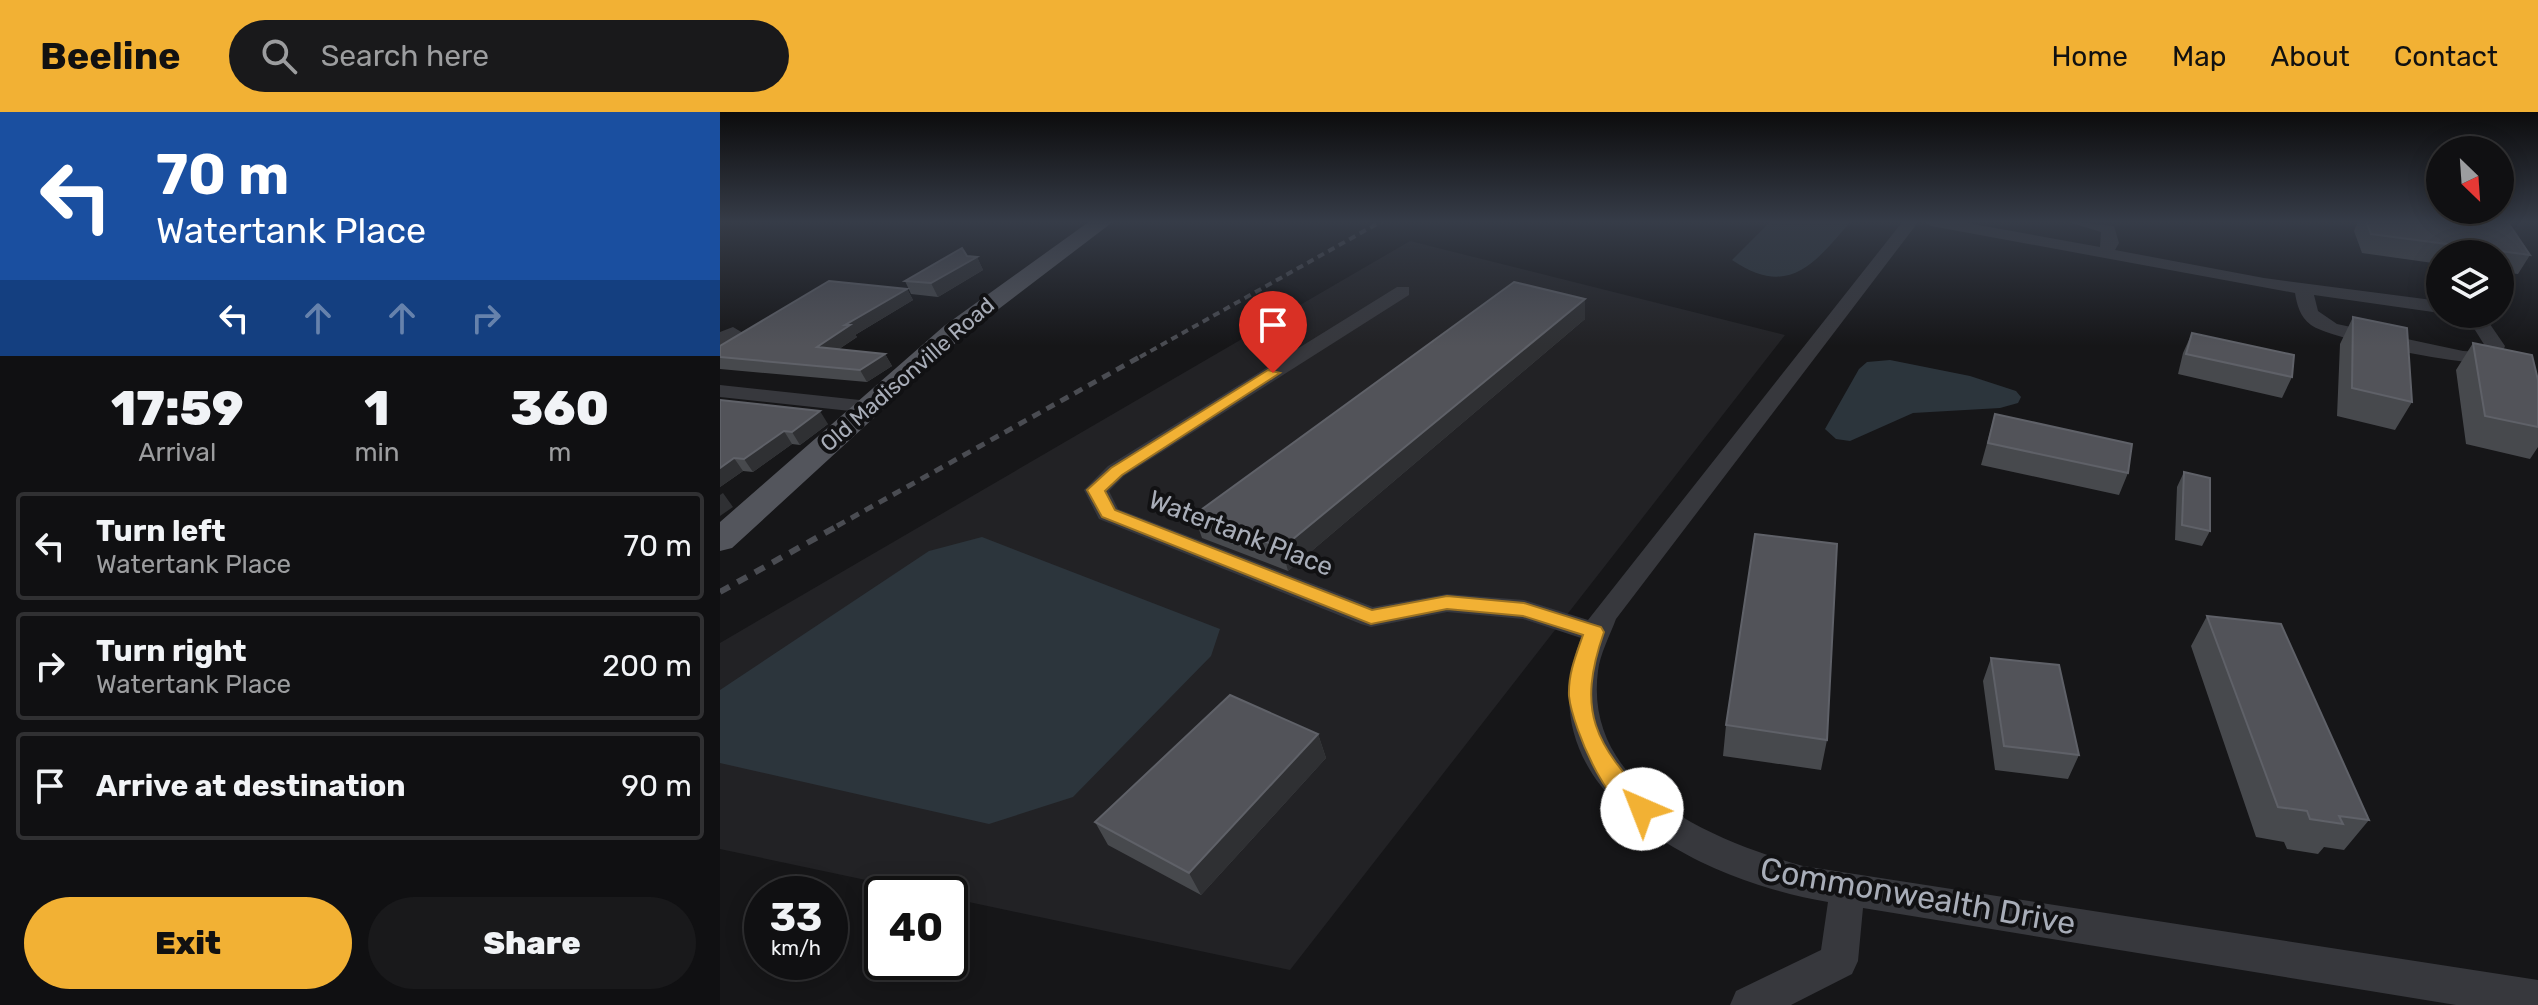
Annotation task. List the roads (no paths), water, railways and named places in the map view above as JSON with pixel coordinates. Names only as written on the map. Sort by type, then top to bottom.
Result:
[{"type":"main road","name":"Old Madisonville Road","points":[[720,540],[869,407],[1011,284],[1040,263]]},
{"type":"street","name":"Commonwealth Drive","points":[[1878,263],[1620,594],[1594,632],[1582,666],[1579,692],[1583,719],[1592,746],[1607,772],[1628,798],[1655,821],[1723,858],[1762,872],[1847,891],[2446,994],[2538,999]]},
{"type":"street","points":[[2152,263],[2304,290],[2426,305]]},
{"type":"street","points":[[2304,290],[2308,314],[2314,321],[2331,328],[2463,357],[2492,358],[2495,346],[2483,328]]},
{"type":"street","name":"Watertank Place","points":[[1403,291],[1116,471],[1096,490],[1108,514],[1371,617],[1447,603],[1524,610],[1594,632]]},
{"type":"street","points":[[720,391],[869,407]]},
{"type":"street","points":[[1750,1005],[1839,961],[1847,891]]},
{"type":"railway","points":[[1140,357],[1308,263]]},
{"type":"railway","points":[[837,526],[1143,355]]},
{"type":"railway","points":[[720,592],[841,524]]}]
